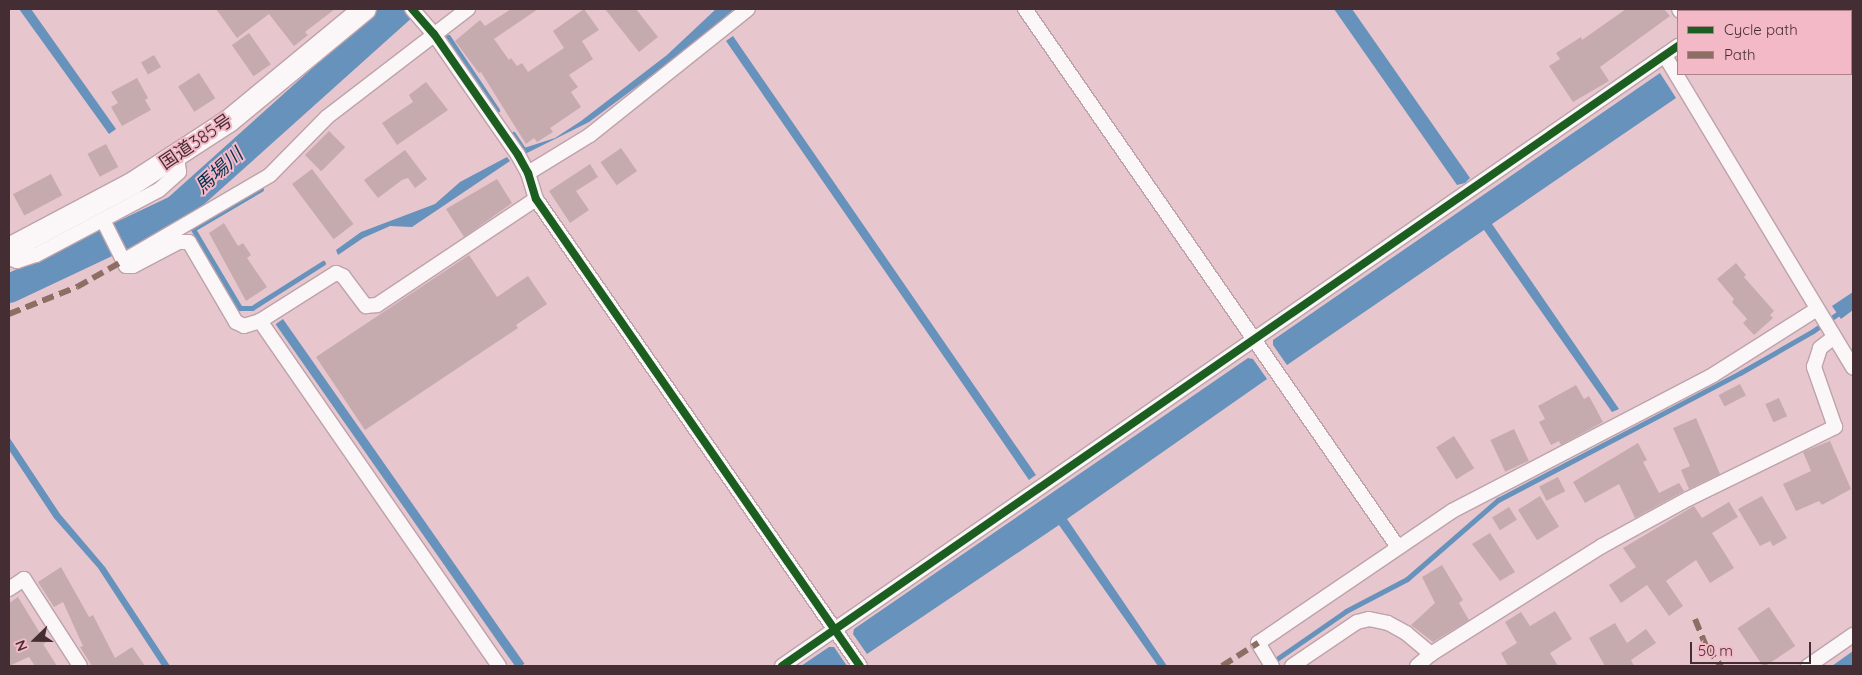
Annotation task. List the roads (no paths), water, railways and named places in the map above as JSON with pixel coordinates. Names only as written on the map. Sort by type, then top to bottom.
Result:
[{"type":"highway","name":"国道385号","points":[[9,249],[132,184],[229,121],[365,9]]},
{"type":"street","points":[[123,261],[270,175],[327,117],[468,9]]},
{"type":"street","points":[[528,173],[590,135],[748,9]]},
{"type":"street","points":[[1025,9],[1398,547]]},
{"type":"street","points":[[412,10],[434,34],[528,173],[536,199],[860,666]]},
{"type":"street","points":[[782,666],[1677,47]]},
{"type":"street","points":[[1665,56],[1853,368]]},
{"type":"street","points":[[9,258],[17,261],[36,255],[159,190],[179,172],[177,156]]},
{"type":"street","points":[[103,220],[126,266],[133,266],[179,242],[189,242],[236,322],[244,326],[260,321],[336,273],[343,276],[366,306],[377,305],[536,199]]},
{"type":"street","points":[[260,321],[499,666]]},
{"type":"street","points":[[1270,662],[1258,643],[1398,547],[1473,499],[1713,375],[1825,323]]},
{"type":"street","points":[[1417,666],[1431,654],[1649,520],[1835,427],[1814,367],[1825,323]]},
{"type":"street","points":[[9,589],[24,579],[80,666]]},
{"type":"street","points":[[1292,666],[1357,622],[1369,619],[1388,623],[1406,632],[1431,654]]},
{"type":"street","points":[[1808,666],[1853,635]]},
{"type":"water","points":[[19,9],[31,9],[116,129],[109,134]]},
{"type":"water","points":[[716,9],[734,9],[698,41],[589,122],[525,154],[521,149],[555,138],[581,121],[667,55]]},
{"type":"water","points":[[1334,9],[1352,9],[1470,178],[1465,183],[1457,185]]},
{"type":"water","points":[[733,36],[1036,475],[1029,480],[726,41]]},
{"type":"water","points":[[1660,73],[1676,98],[1492,224],[1619,409],[1612,412],[1484,230],[1287,365],[1273,345],[1273,340]]},
{"type":"water","points":[[507,157],[510,161],[412,227],[390,226],[363,238],[338,255],[336,250],[361,232],[435,204],[460,182]]},
{"type":"water","points":[[1853,292],[1853,310],[1841,319],[1832,306]]},
{"type":"water","points":[[283,319],[524,664],[515,666],[276,324]]},
{"type":"water","points":[[1248,358],[1253,359],[1267,379],[1067,519],[1167,666],[1158,666],[1059,525],[867,654],[853,634],[854,629]]},
{"type":"water","points":[[9,437],[60,514],[105,567],[170,666],[162,666],[98,568],[54,518],[9,450]]},
{"type":"water","points":[[829,647],[834,647],[847,666],[801,666]]},
{"type":"water","points":[[1853,651],[1853,666],[1832,666]]},
{"type":"waterway","name":"馬場川","points":[[9,288],[176,209],[399,9]]},
{"type":"waterway","points":[[448,37],[497,110]]},
{"type":"waterway","points":[[513,134],[523,149]]},
{"type":"waterway","points":[[261,189],[193,229],[240,308],[252,308],[323,263]]},
{"type":"waterway","points":[[1271,663],[1346,611],[1407,579],[1498,500],[1740,373],[1813,331],[1853,303]]}]
